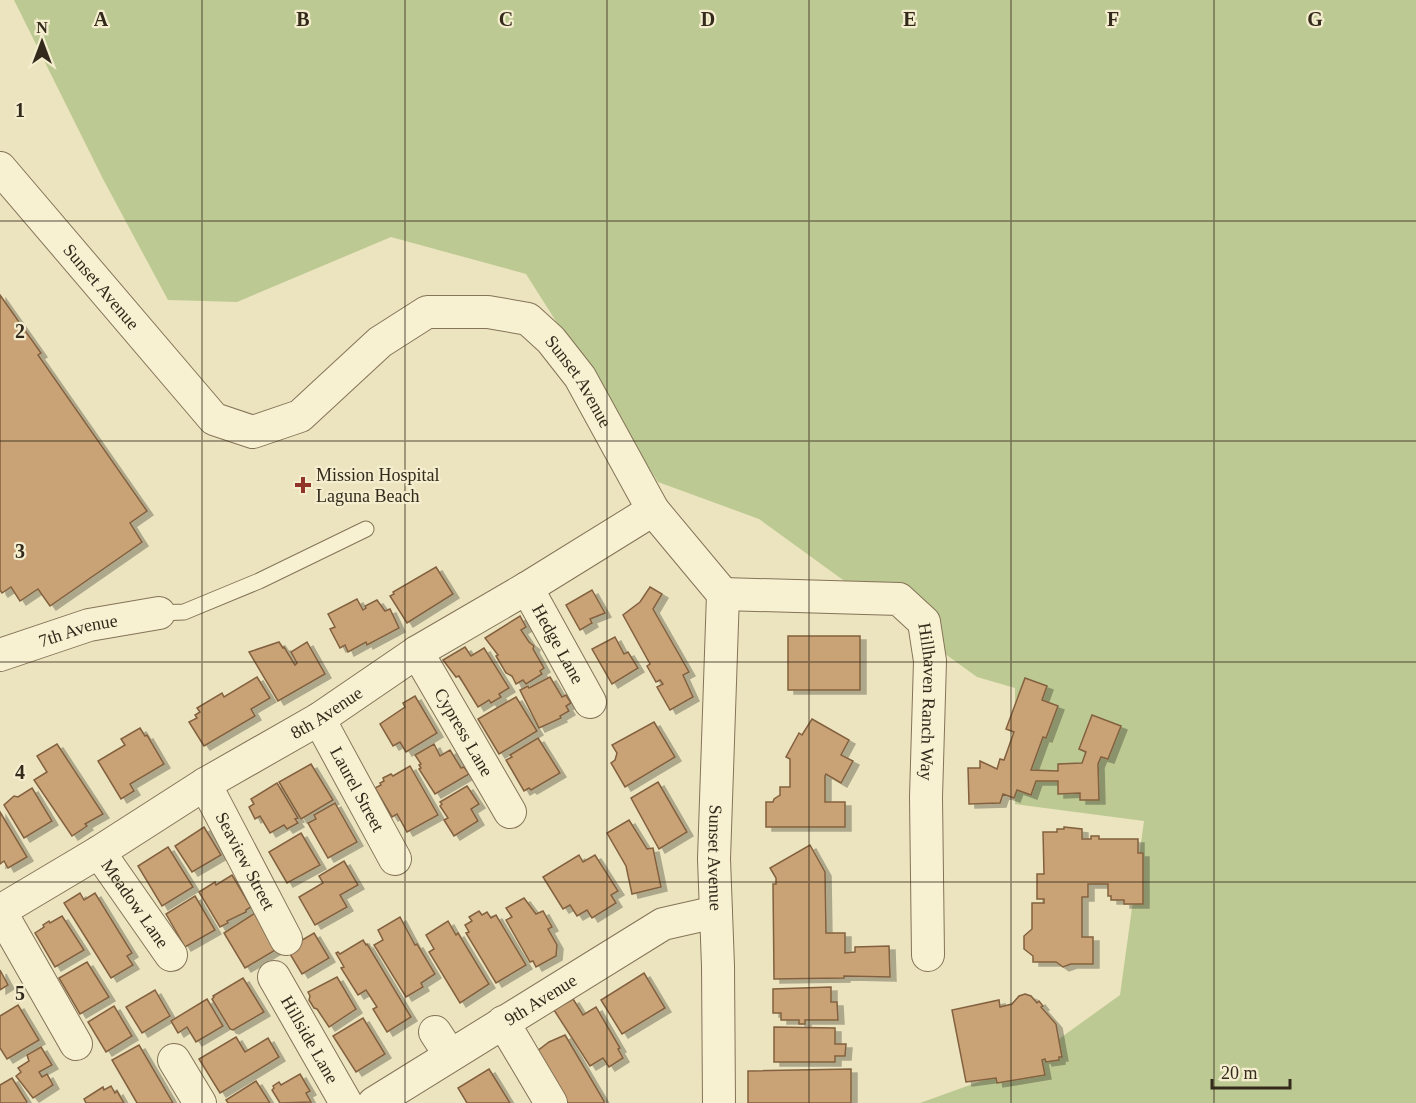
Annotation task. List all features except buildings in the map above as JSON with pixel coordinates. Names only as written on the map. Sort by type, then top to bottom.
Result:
[{"type":"street","name":"Sunset Avenue","points":[[0,168],[214,419],[253,432],[300,416],[380,342],[427,312],[488,312],[528,319],[551,340],[580,377],[653,510],[723,594],[714,859],[719,1103]]},
{"type":"street","name":"8th Avenue","points":[[0,911],[99,852],[205,784],[319,719],[417,652],[527,588],[653,510]]},
{"type":"street","name":"Hedge Lane","points":[[527,588],[590,702]]},
{"type":"street","name":"Hillhaven Ranch Way","points":[[723,594],[899,599],[924,622],[930,661],[927,797],[928,956]]},
{"type":"street","name":"7th Avenue","points":[[0,655],[89,625],[159,613]]},
{"type":"street","name":"Cypress Lane","points":[[417,652],[510,812]]},
{"type":"street","name":"Laurel Street","points":[[319,719],[395,859]]},
{"type":"street","name":"Seaview Street","points":[[205,784],[286,939]]},
{"type":"street","name":"Meadow Lane","points":[[99,852],[171,955]]},
{"type":"street","points":[[0,911],[76,1044]]},
{"type":"street","name":"9th Avenue","points":[[374,1103],[443,1044],[503,1022],[663,924],[716,912]]},
{"type":"street","name":"Hillside Lane","points":[[274,977],[346,1103]]},
{"type":"street","points":[[503,1022],[551,1103]]},
{"type":"street","points":[[174,1060],[200,1103]]},
{"type":"lane","points":[[159,613],[184,612],[237,590],[366,529]]},
{"type":"green space","points":[[14,0],[1416,0],[1416,1103],[920,1103],[1020,1067],[1120,995],[1144,821],[1015,804],[1015,688],[977,677],[759,519],[658,482],[526,274],[391,237],[237,302],[168,300],[103,179]]},
{"type":"place","name":"Mission Hospital Laguna Beach","points":[[303,485]]}]
